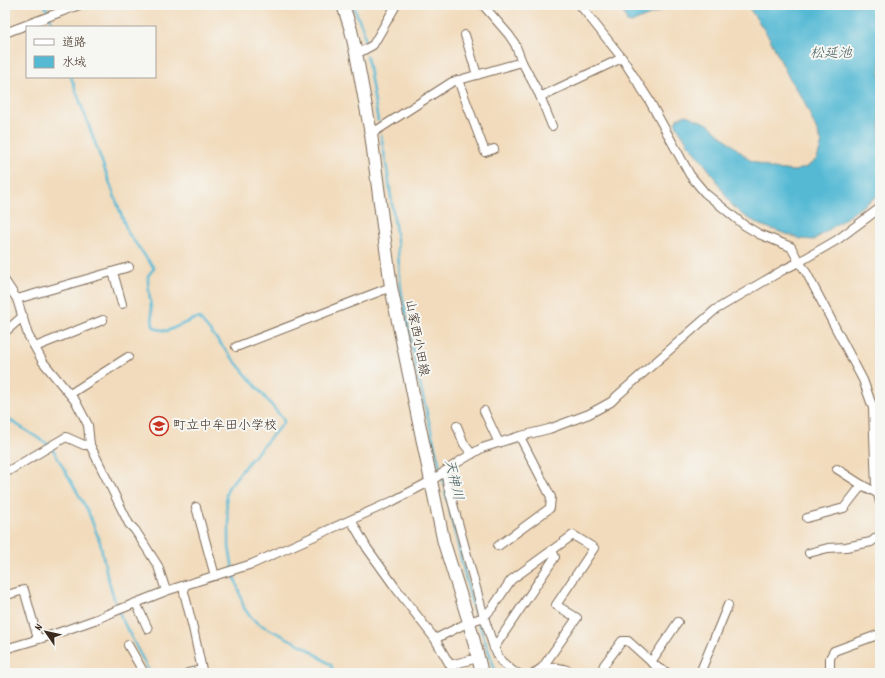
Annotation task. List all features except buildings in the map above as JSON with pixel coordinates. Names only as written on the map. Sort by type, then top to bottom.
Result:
[{"type":"main road","name":"山家西小田線","points":[[343,5],[356,53],[371,134],[391,287],[431,482],[444,543],[469,622],[482,673]]},
{"type":"street","points":[[5,33],[79,5]]},
{"type":"street","points":[[356,53],[373,45],[395,5]]},
{"type":"street","points":[[483,5],[515,44],[522,62],[540,96],[552,126]]},
{"type":"street","points":[[580,5],[622,58],[649,100],[690,175],[705,192],[744,225],[759,234],[791,247],[799,262],[806,270],[877,407],[876,487],[880,502]]},
{"type":"street","points":[[465,35],[477,75]]},
{"type":"street","points":[[540,96],[622,58]]},
{"type":"street","points":[[371,134],[452,82],[522,62]]},
{"type":"street","points":[[458,80],[485,152],[494,149]]},
{"type":"street","points":[[5,649],[97,619],[166,591],[252,564],[393,501],[431,482],[482,448],[549,429],[589,414],[611,402],[715,310],[837,240],[880,208]]},
{"type":"street","points":[[17,299],[129,267]]},
{"type":"street","points":[[113,272],[122,304]]},
{"type":"street","points":[[5,281],[17,299],[28,335],[43,362],[76,402],[88,425],[90,445],[129,524],[135,530],[158,566],[166,591]]},
{"type":"street","points":[[236,347],[391,287]]},
{"type":"street","points":[[5,332],[23,316]]},
{"type":"street","points":[[35,348],[103,320]]},
{"type":"street","points":[[70,394],[128,357]]},
{"type":"street","points":[[484,411],[499,443]]},
{"type":"street","points":[[457,426],[464,444],[472,454]]},
{"type":"street","points":[[498,546],[550,508],[551,496],[520,436]]},
{"type":"street","points":[[5,473],[66,437],[84,445],[90,445]]},
{"type":"street","points":[[837,469],[877,493]]},
{"type":"street","points":[[446,472],[450,493],[494,648],[500,661],[514,672],[518,673]]},
{"type":"street","points":[[807,518],[844,508],[862,485]]},
{"type":"street","points":[[196,507],[215,576]]},
{"type":"street","points":[[351,520],[376,561],[435,639],[455,673]]},
{"type":"street","points":[[435,639],[469,622],[484,617],[493,607],[511,580],[573,535],[594,548],[556,605],[577,618],[537,672]]},
{"type":"street","points":[[809,553],[828,548],[846,547],[870,542],[880,535]]},
{"type":"street","points":[[494,648],[555,557],[552,550]]},
{"type":"street","points":[[184,586],[184,592],[202,671],[188,673]]},
{"type":"street","points":[[7,595],[24,590],[38,639]]},
{"type":"street","points":[[136,603],[148,629]]},
{"type":"street","points":[[700,673],[728,605]]},
{"type":"street","points":[[651,662],[678,622]]},
{"type":"street","points":[[830,673],[830,658],[834,651],[880,634]]},
{"type":"street","points":[[601,673],[604,664],[622,641],[628,641],[658,668],[668,673]]},
{"type":"street","points":[[128,645],[144,673]]},
{"type":"street","points":[[450,665],[478,658]]},
{"type":"street","points":[[537,672],[550,667],[570,670],[574,673]]},
{"type":"water","points":[[625,5],[681,5],[671,6],[631,23],[627,22],[622,8]]},
{"type":"water","name":"松延池","points":[[747,5],[880,5],[880,194],[814,240],[801,239],[760,225],[740,213],[731,204],[713,175],[689,145],[675,123],[678,118],[686,115],[708,124],[750,160],[773,169],[795,171],[807,167],[817,159],[822,143],[804,101],[790,80],[769,37]]},
{"type":"waterway","points":[[45,5],[54,26]]},
{"type":"waterway","points":[[353,5],[363,29],[365,42]]},
{"type":"waterway","points":[[367,56],[378,121]]},
{"type":"waterway","points":[[71,78],[128,233],[154,268],[148,276],[153,326],[157,329],[167,331],[199,318],[284,422],[246,465],[228,488],[226,494],[229,522],[229,547],[235,580],[244,608],[251,618],[259,624],[307,648],[331,665],[334,673]]},
{"type":"waterway","name":"天神川","points":[[381,135],[397,240],[401,289],[417,372],[444,484]]},
{"type":"waterway","points":[[5,417],[49,445]]},
{"type":"waterway","points":[[52,448],[88,511],[100,542],[107,575],[116,605],[150,673]]},
{"type":"waterway","name":"天神川","points":[[445,491],[471,600],[496,673]]},
{"type":"place","name":"町立中牟田小学校","points":[[159,426]]}]
